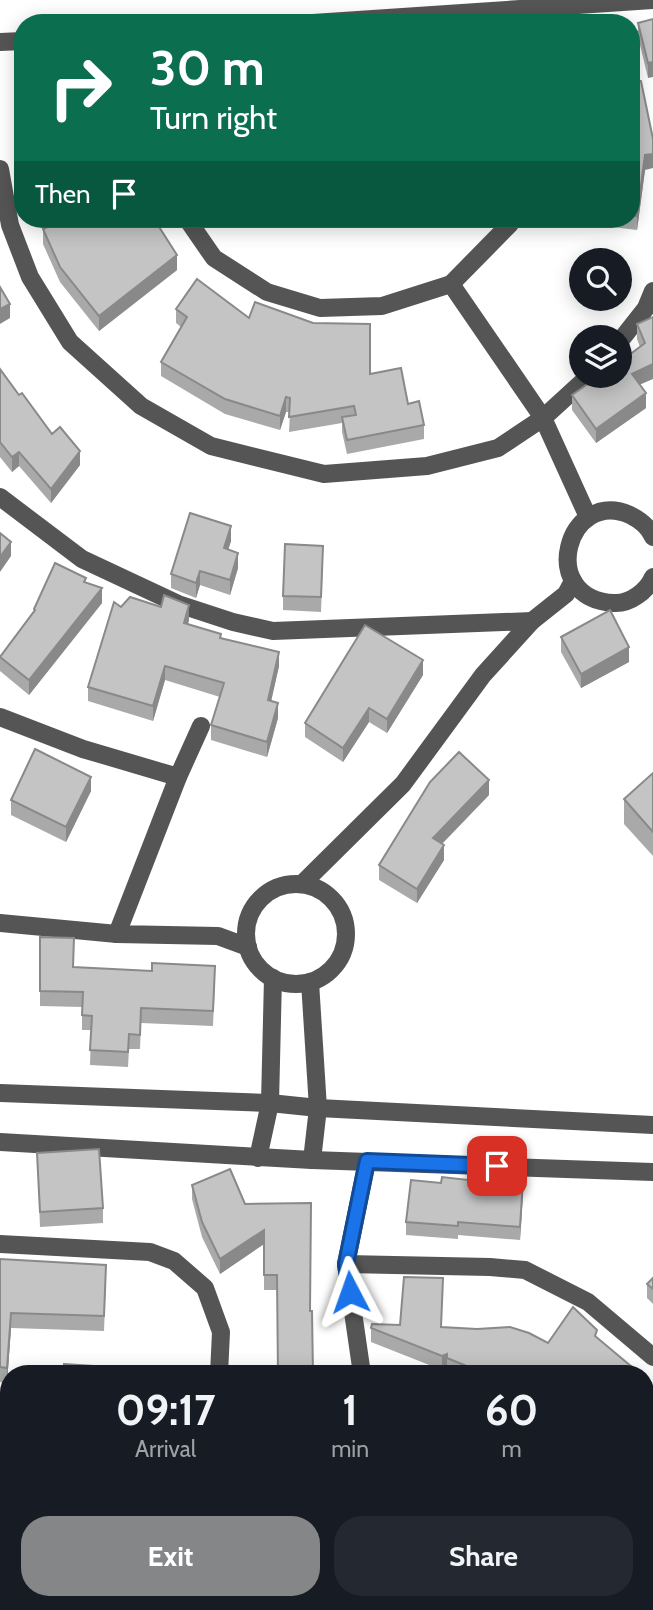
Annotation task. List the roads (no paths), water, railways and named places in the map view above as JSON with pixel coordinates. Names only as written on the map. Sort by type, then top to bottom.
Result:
[{"type":"street","points":[[554,14],[653,0]]},
{"type":"street","points":[[0,169],[10,225],[30,276],[71,342],[141,406],[211,446],[324,474],[428,466],[498,448],[543,418],[576,388]]},
{"type":"street","points":[[193,228],[214,258],[267,292],[320,308],[382,306],[451,284],[506,228]]},
{"type":"street","points":[[451,284],[543,418],[588,517]]},
{"type":"street","points":[[632,326],[646,308],[653,291]]},
{"type":"street","points":[[0,497],[82,559],[177,604],[246,625],[273,631],[532,621]]},
{"type":"street","points":[[652,533],[639,519],[622,512],[605,511],[588,517],[575,530],[568,546],[567,564],[573,581],[585,594],[601,602],[620,603],[637,596],[650,584],[653,577]]},
{"type":"street","points":[[302,884],[403,784],[483,675],[532,621],[566,594],[573,581]]},
{"type":"street","points":[[0,717],[83,749],[178,777]]},
{"type":"street","points":[[117,934],[178,777],[201,726]]},
{"type":"street","points":[[286,884],[302,884],[319,889],[332,899],[342,914],[346,930],[345,947],[326,975],[298,984],[272,978],[262,970],[248,947],[246,931],[250,915],[258,901],[271,890],[286,884]]},
{"type":"street","points":[[0,923],[117,934],[218,936],[248,947]]},
{"type":"street","points":[[258,1157],[270,1103],[272,978]]},
{"type":"street","points":[[310,982],[318,1108],[312,1160]]},
{"type":"street","points":[[0,1093],[270,1103],[318,1108],[653,1125]]},
{"type":"street","points":[[0,1142],[312,1160],[653,1172]]},
{"type":"street","points":[[361,1365],[346,1264],[367,1161]]},
{"type":"street","points":[[0,1244],[150,1252],[174,1261],[205,1288],[221,1332],[219,1365]]},
{"type":"street","points":[[346,1264],[525,1270],[589,1302],[653,1357]]}]
